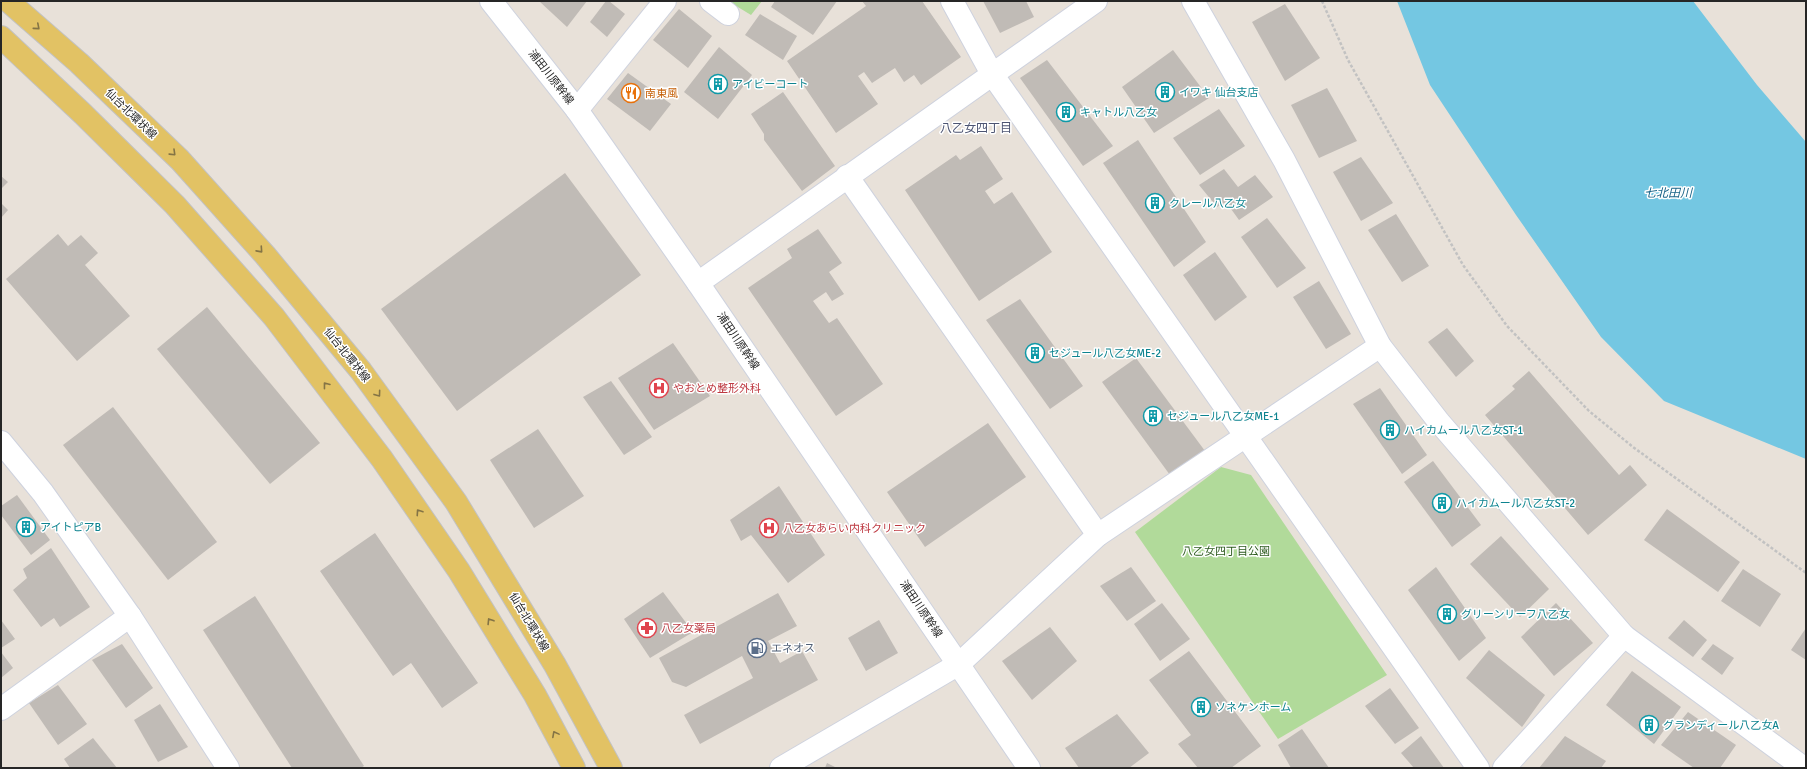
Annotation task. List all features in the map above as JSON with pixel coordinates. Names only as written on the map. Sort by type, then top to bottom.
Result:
[{"type":"main road","name":"仙台北環状線","points":[[8,1],[79,63],[180,160],[265,255],[360,371],[456,502],[555,665],[611,768]]},
{"type":"main road","points":[[1,37],[84,114],[174,205],[274,317],[382,459],[459,572],[535,695],[574,768]]},
{"type":"street","name":"浦田川原幹線","points":[[491,1],[576,110],[698,283],[1029,768]]},
{"type":"street","points":[[576,110],[665,1]]},
{"type":"street","points":[[711,1],[728,14]]},
{"type":"street","points":[[952,1],[992,74],[1478,768]]},
{"type":"street","points":[[698,283],[1096,1]]},
{"type":"street","points":[[1193,1],[1284,160],[1380,346],[1439,422],[1624,636],[1804,768]]},
{"type":"street","points":[[847,176],[1098,535]]},
{"type":"street","points":[[780,768],[959,664],[1098,535],[1380,346]]},
{"type":"street","points":[[1,442],[43,493],[130,616],[228,768]]},
{"type":"street","points":[[1,708],[130,616]]},
{"type":"street","points":[[1504,768],[1624,636]]},
{"type":"path","points":[[1322,1],[1348,60],[1463,265],[1507,326],[1589,411],[1633,447],[1806,573]]},
{"type":"green space","points":[[728,1],[762,1],[751,15]]},
{"type":"green space","name":"八乙女四丁目公園","points":[[1221,467],[1251,475],[1387,675],[1278,739],[1135,532]]},
{"type":"water","name":"七北田川","points":[[1397,1],[1693,1],[1757,85],[1806,142],[1806,459],[1664,401],[1601,337],[1516,215],[1430,85]]},
{"type":"building","points":[[539,1],[587,1],[567,27]]},
{"type":"building","points":[[606,1],[609,1],[625,14],[607,37],[590,22]]},
{"type":"building","points":[[775,1],[837,1],[813,35],[771,7]]},
{"type":"building","points":[[862,1],[922,1],[961,57],[921,85],[914,75],[904,82],[895,68],[872,83],[864,72],[858,76],[878,104],[836,133],[787,61],[866,6]]},
{"type":"building","points":[[983,1],[1026,1],[1034,17],[1000,33]]},
{"type":"building","points":[[1285,4],[1320,58],[1285,81],[1252,22]]},
{"type":"building","points":[[679,9],[712,36],[688,68],[653,40]]},
{"type":"building","points":[[760,14],[797,36],[783,60],[745,35]]},
{"type":"building","name":"アイビーコート","points":[[719,47],[752,75],[718,119],[684,92]]},
{"type":"building","name":"イワキ 仙台支店","points":[[1173,50],[1209,98],[1154,133],[1122,87]]},
{"type":"building","name":"キャトル八乙女","points":[[1047,60],[1113,146],[1083,166],[1020,78]]},
{"type":"building","points":[[628,73],[671,104],[650,131],[607,99]]},
{"type":"building","points":[[1327,88],[1357,141],[1319,158],[1291,105]]},
{"type":"building","points":[[783,92],[835,166],[802,191],[764,140],[764,134],[751,114]]},
{"type":"building","points":[[1219,109],[1245,146],[1200,175],[1173,138]]},
{"type":"building","name":"クレール八乙女","points":[[1138,140],[1206,242],[1174,267],[1103,163]]},
{"type":"building","points":[[981,146],[1003,179],[985,191],[994,204],[1012,192],[1052,252],[979,301],[905,190],[956,155],[960,160]]},
{"type":"building","points":[[1361,157],[1393,203],[1361,221],[1333,172]]},
{"type":"building","points":[[1224,169],[1238,187],[1255,175],[1273,197],[1239,220],[1226,202],[1217,207],[1199,185]]},
{"type":"building","points":[[565,173],[641,275],[457,411],[381,309]]},
{"type":"building","points":[[1,176],[8,182],[1,189]]},
{"type":"building","points":[[1,203],[8,210],[1,218]]},
{"type":"building","points":[[1396,214],[1429,266],[1402,282],[1368,230]]},
{"type":"building","points":[[1267,218],[1306,268],[1277,288],[1241,237]]},
{"type":"building","points":[[818,229],[842,263],[829,272],[844,294],[832,301],[826,292],[813,301],[829,323],[837,318],[883,384],[836,416],[748,288],[792,258],[787,249]]},
{"type":"building","points":[[58,234],[68,246],[81,235],[98,253],[85,265],[130,316],[77,361],[6,279]]},
{"type":"building","points":[[1215,252],[1247,297],[1215,321],[1183,275]]},
{"type":"building","points":[[1319,281],[1351,334],[1326,349],[1293,297]]},
{"type":"building","name":"セジュール八乙女ME-2","points":[[1020,299],[1083,386],[1050,409],[986,320]]},
{"type":"building","points":[[207,307],[320,443],[270,484],[157,349]]},
{"type":"building","points":[[1447,328],[1474,361],[1456,377],[1428,342]]},
{"type":"building","points":[[673,343],[710,396],[654,430],[618,378]]},
{"type":"building","name":"セジュール八乙女ME-1","points":[[1136,358],[1205,451],[1170,475],[1102,382]]},
{"type":"building","points":[[1529,371],[1619,475],[1630,465],[1647,485],[1588,535],[1485,415],[1515,389],[1512,386]]},
{"type":"building","points":[[611,381],[652,437],[624,455],[583,397]]},
{"type":"building","name":"ハイカムール八乙女ST-1","points":[[1380,388],[1427,455],[1402,474],[1353,404]]},
{"type":"building","points":[[113,407],[217,542],[168,580],[63,445]]},
{"type":"building","points":[[988,423],[1026,477],[925,547],[887,492]]},
{"type":"building","points":[[538,429],[584,496],[534,528],[490,460]]},
{"type":"building","name":"ハイカムール八乙女ST-2","points":[[1433,461],[1481,525],[1452,547],[1404,482]]},
{"type":"building","points":[[779,486],[825,555],[788,583],[751,535],[741,541],[730,520]]},
{"type":"building","name":"アイトピアB","points":[[17,495],[50,540],[31,555],[1,515],[1,506]]},
{"type":"building","points":[[1667,509],[1740,562],[1718,592],[1644,540]]},
{"type":"building","points":[[375,533],[478,683],[442,708],[411,663],[393,676],[320,571]]},
{"type":"building","points":[[1501,536],[1549,589],[1520,617],[1470,564]]},
{"type":"building","points":[[51,548],[90,607],[60,627],[54,618],[41,627],[13,590],[27,578],[23,569]]},
{"type":"building","points":[[1131,567],[1156,601],[1127,621],[1100,586]]},
{"type":"building","name":"グリーンリーフ八乙女","points":[[1436,567],[1486,638],[1459,661],[1408,590]]},
{"type":"building","points":[[1743,569],[1781,594],[1760,627],[1721,601]]},
{"type":"building","points":[[663,592],[693,632],[650,658],[624,619]]},
{"type":"building","points":[[778,593],[797,626],[768,641],[780,663],[802,651],[818,680],[700,744],[684,715],[753,678],[742,656],[686,687],[672,682],[659,658]]},
{"type":"building","points":[[255,596],[364,766],[361,768],[292,768],[203,630]]},
{"type":"building","points":[[1162,603],[1190,639],[1160,661],[1134,624]]},
{"type":"building","points":[[1556,603],[1593,643],[1554,676],[1521,637]]},
{"type":"building","points":[[1,620],[15,639],[1,648]]},
{"type":"building","points":[[879,620],[898,653],[866,671],[848,638]]},
{"type":"building","points":[[1684,620],[1707,640],[1693,657],[1668,638]]},
{"type":"building","points":[[1050,627],[1077,661],[1032,700],[1002,661]]},
{"type":"building","points":[[1806,628],[1806,660],[1791,650]]},
{"type":"building","points":[[122,644],[153,688],[126,708],[92,660]]},
{"type":"building","points":[[1713,644],[1734,658],[1722,675],[1701,659]]},
{"type":"building","points":[[1489,650],[1545,695],[1522,727],[1466,678]]},
{"type":"building","name":"ソネケンホーム","points":[[1189,651],[1261,746],[1231,768],[1198,768],[1178,744],[1191,735],[1149,680]]},
{"type":"building","points":[[1,652],[13,668],[1,678]]},
{"type":"building","name":"グランディール八乙女A","points":[[1632,671],[1681,707],[1654,744],[1606,705]]},
{"type":"building","points":[[58,685],[87,724],[58,745],[29,703]]},
{"type":"building","points":[[1390,688],[1419,728],[1395,744],[1365,706]]},
{"type":"building","points":[[160,704],[188,747],[158,762],[134,720]]},
{"type":"building","points":[[1688,712],[1736,745],[1720,768],[1694,768],[1661,745]]},
{"type":"building","points":[[1117,714],[1149,753],[1129,768],[1079,768],[1065,748]]},
{"type":"building","points":[[1302,729],[1329,768],[1291,768],[1278,745]]},
{"type":"building","points":[[1421,736],[1444,768],[1414,768],[1401,753]]},
{"type":"building","points":[[1565,736],[1606,761],[1601,768],[1539,768]]},
{"type":"building","points":[[93,738],[117,768],[70,768],[64,759]]},
{"type":"building","points":[[827,763],[837,768],[825,768]]},
{"type":"place","name":"アイビーコート","points":[[718,84]]},
{"type":"place","name":"イワキ 仙台支店","points":[[1165,92]]},
{"type":"place","name":"南東風","points":[[631,93]]},
{"type":"place","name":"キャトル八乙女","points":[[1066,112]]},
{"type":"place","name":"クレール八乙女","points":[[1155,203]]},
{"type":"place","name":"セジュール八乙女ME-2","points":[[1035,353]]},
{"type":"place","name":"やおとめ整形外科","points":[[659,388]]},
{"type":"place","name":"セジュール八乙女ME-1","points":[[1153,416]]},
{"type":"place","name":"ハイカムール八乙女ST-1","points":[[1390,430]]},
{"type":"place","name":"ハイカムール八乙女ST-2","points":[[1442,503]]},
{"type":"place","name":"アイトピアB","points":[[26,527]]},
{"type":"place","name":"八乙女あらい内科クリニック","points":[[769,528]]},
{"type":"place","name":"グリーンリーフ八乙女","points":[[1447,614]]},
{"type":"place","name":"八乙女薬局","points":[[647,628]]},
{"type":"place","name":"エネオス","points":[[757,648]]},
{"type":"place","name":"ソネケンホーム","points":[[1201,707]]},
{"type":"place","name":"グランディール八乙女A","points":[[1649,725]]},
{"type":"district","name":"八乙女四丁目","points":[[976,128]]}]
